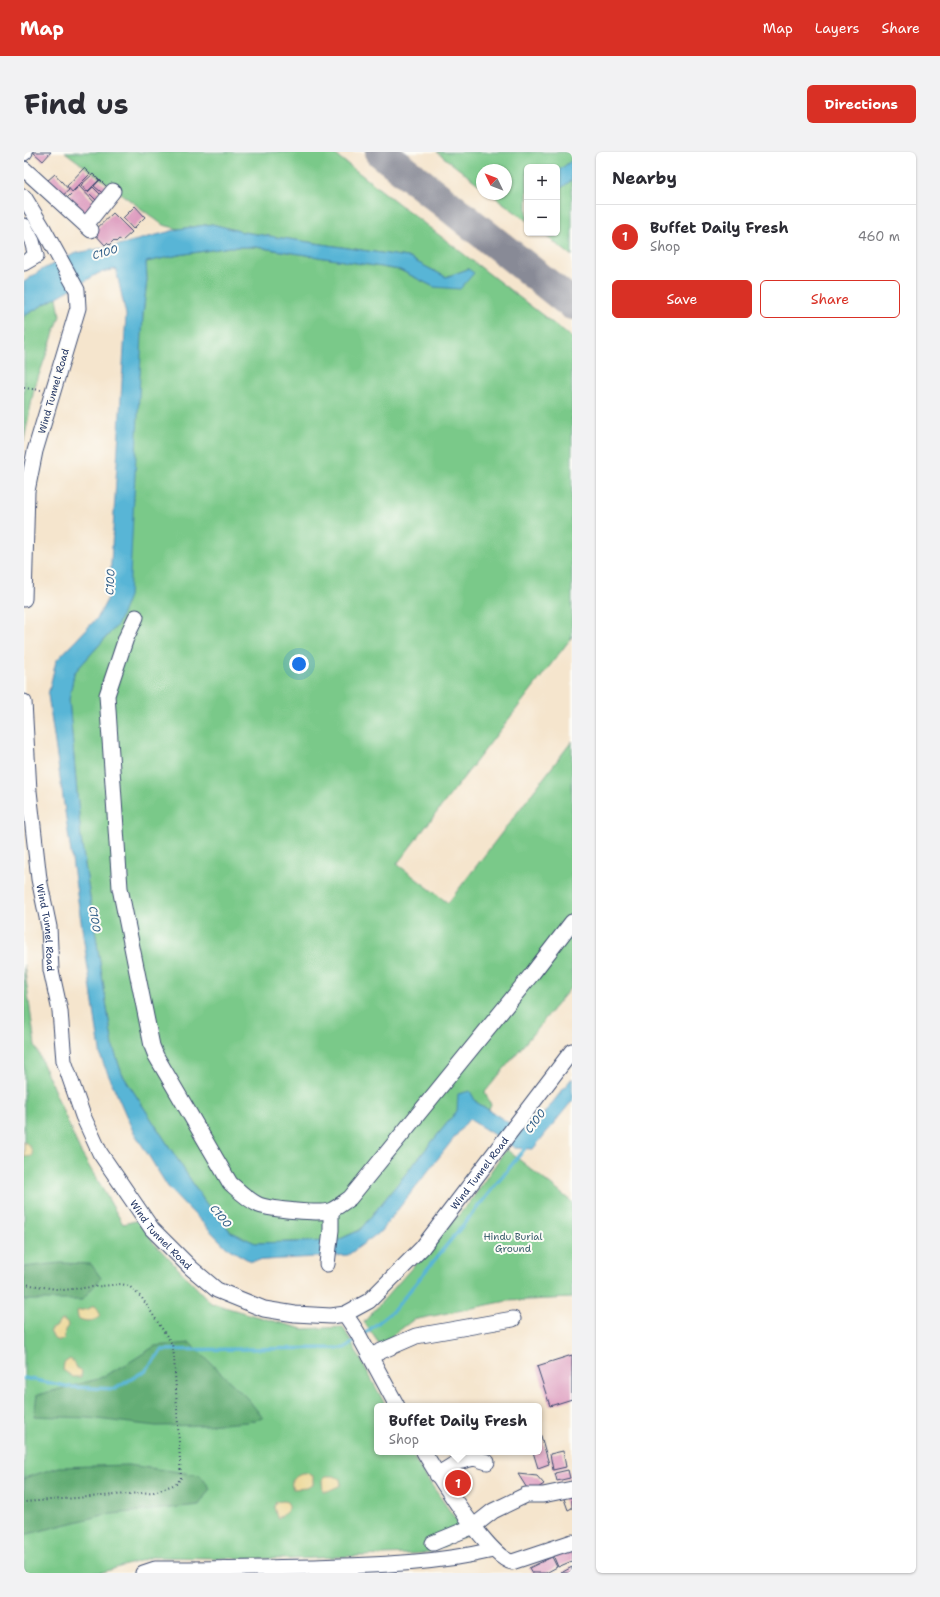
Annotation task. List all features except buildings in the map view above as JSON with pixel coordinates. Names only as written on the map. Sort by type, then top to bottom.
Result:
[{"type":"street","points":[[24,169],[88,227],[113,191]]},
{"type":"street","name":"Wind Tunnel Road","points":[[24,197],[77,290],[78,308],[35,451],[27,491],[24,599]]},
{"type":"street","points":[[24,226],[32,241],[36,256],[24,263]]},
{"type":"street","points":[[136,617],[126,638],[107,695],[120,888],[152,1046],[156,1056],[230,1183],[248,1198],[259,1205],[272,1209],[311,1211],[331,1211],[350,1198],[532,974],[572,922]]},
{"type":"street","name":"Wind Tunnel Road","points":[[24,702],[30,791],[39,879],[48,927],[51,970],[60,1011],[64,1061],[83,1116],[100,1153],[152,1229],[191,1268],[217,1290],[264,1309],[295,1314],[331,1316],[345,1314],[369,1301],[422,1248],[518,1121],[570,1056]]},
{"type":"street","points":[[327,1264],[331,1230],[331,1211]]},
{"type":"street","points":[[345,1314],[395,1403]]},
{"type":"street","points":[[363,1344],[513,1319]]},
{"type":"street","points":[[426,1455],[437,1475],[474,1526],[493,1550],[515,1568],[572,1542]]},
{"type":"street","points":[[437,1475],[458,1462],[474,1458],[487,1462]]},
{"type":"street","points":[[433,1542],[474,1526],[504,1504],[526,1495],[543,1495],[572,1489]]},
{"type":"street","points":[[151,1572],[275,1570],[419,1562],[453,1559],[493,1550]]},
{"type":"path","points":[[24,388],[52,391]]},
{"type":"path","points":[[24,1284],[64,1290],[121,1284],[129,1286],[142,1298],[172,1344],[181,1478],[176,1484],[154,1492],[24,1502]]},
{"type":"green space","points":[[65,152],[332,152],[572,338],[572,637],[397,864],[448,903],[572,741],[572,986],[485,1092],[491,1105],[489,1110],[476,1102],[470,1092],[457,1111],[360,1230],[336,1241],[255,1243],[231,1232],[205,1202],[122,1074],[113,1047],[81,839],[69,700],[74,673],[118,624],[147,280],[146,262],[230,247],[256,247],[400,270],[434,287],[468,269],[446,277],[407,257],[243,232],[212,224],[179,229],[163,225]]},
{"type":"green space","points":[[437,152],[572,152],[572,256],[546,236],[560,236],[560,164],[524,164],[524,219],[499,200],[512,200],[512,164],[476,164],[476,182]]},
{"type":"green space","points":[[57,297],[60,316],[34,389],[24,441],[24,316]]},
{"type":"green space","points":[[24,965],[35,1045],[80,1151],[123,1224],[139,1220],[153,1242],[211,1303],[303,1329],[343,1327],[384,1403],[374,1403],[374,1455],[413,1455],[421,1470],[467,1535],[430,1553],[292,1559],[152,1557],[100,1573],[24,1573]]},
{"type":"green space","name":"Hindu Burial Ground","points":[[506,1149],[572,1202],[572,1298],[507,1301],[413,1320],[380,1345],[364,1322],[470,1202]]},
{"type":"green space","points":[[61,1263],[91,1264],[101,1278],[82,1300],[24,1300],[24,1267]]},
{"type":"green space","points":[[190,1343],[248,1399],[263,1418],[248,1422],[156,1426],[88,1418],[34,1416],[37,1395],[98,1379],[125,1365],[155,1346]]},
{"type":"green space","points":[[128,1465],[200,1475],[210,1488],[199,1505],[103,1515],[24,1535],[24,1478],[59,1467]]},
{"type":"sand","points":[[24,1142],[28,1144],[32,1152],[32,1156],[24,1157]]},
{"type":"sand","points":[[94,1306],[99,1312],[99,1317],[97,1319],[89,1321],[78,1318],[77,1311]]},
{"type":"sand","points":[[63,1320],[68,1326],[65,1330],[64,1339],[59,1341],[54,1339],[50,1331]]},
{"type":"sand","points":[[70,1359],[73,1361],[76,1368],[82,1371],[81,1377],[73,1377],[63,1370],[64,1363]]},
{"type":"sand","points":[[302,1473],[307,1473],[313,1476],[313,1485],[307,1488],[293,1489],[293,1479]]},
{"type":"sand","points":[[326,1476],[334,1476],[340,1479],[341,1485],[328,1491],[323,1491],[322,1480]]},
{"type":"sand","points":[[276,1502],[287,1502],[289,1508],[284,1514],[277,1518],[274,1507]]},
{"type":"water","points":[[572,160],[572,180],[560,189],[560,170]]},
{"type":"water","name":"C100","points":[[212,224],[243,232],[407,257],[446,277],[468,269],[474,273],[460,289],[434,287],[400,270],[256,247],[230,247],[146,262],[147,280],[143,314],[129,596],[118,624],[74,673],[69,700],[81,839],[113,1047],[122,1074],[205,1202],[231,1232],[255,1243],[336,1241],[360,1230],[457,1111],[458,1094],[470,1091],[476,1102],[517,1128],[530,1131],[572,1078],[572,1101],[533,1149],[515,1148],[469,1119],[381,1231],[348,1255],[250,1261],[226,1247],[168,1187],[132,1129],[101,1058],[48,695],[56,661],[98,617],[109,596],[126,315],[116,269],[99,273],[24,316],[24,282],[41,270],[76,253],[115,246],[179,229]]},
{"type":"waterway","points":[[363,1335],[394,1310],[527,1146]]},
{"type":"waterway","points":[[24,1378],[71,1387],[115,1389],[146,1370],[162,1350],[346,1348],[356,1340]]},
{"type":"taxiway","points":[[381,152],[572,304]]},
{"type":"place","name":"Buffet Daily Fresh","points":[[458,1483]]}]
